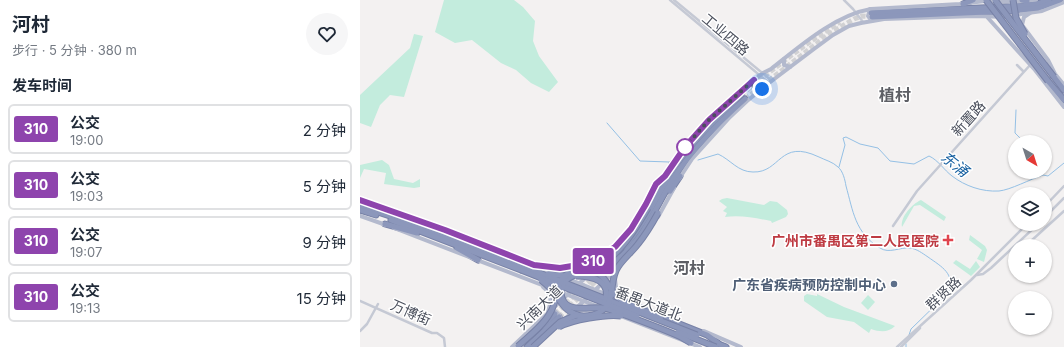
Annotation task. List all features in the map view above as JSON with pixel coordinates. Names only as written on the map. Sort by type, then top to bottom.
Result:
[{"type":"highway","points":[[965,2],[973,0]]},
{"type":"highway","points":[[982,0],[1011,36],[1022,47]]},
{"type":"highway","points":[[986,0],[1064,100]]},
{"type":"highway","points":[[995,0],[1064,90]]},
{"type":"highway","points":[[871,15],[1028,5],[1050,0]]},
{"type":"highway","points":[[871,15],[1026,10],[1060,0]]},
{"type":"highway","points":[[995,7],[1013,1],[1018,21],[1033,49]]},
{"type":"highway","points":[[962,13],[974,16]]},
{"type":"highway","points":[[672,164],[691,150],[743,97]]},
{"type":"highway","points":[[685,170],[691,150]]},
{"type":"highway","points":[[604,271],[623,254],[638,237],[691,150]]},
{"type":"highway","points":[[665,176],[648,208],[631,235],[612,256],[596,268],[567,279],[563,284],[561,292],[563,300],[570,307],[606,308],[681,337],[690,344]]},
{"type":"highway","points":[[534,270],[563,306],[571,313],[578,316],[584,316],[597,313],[606,306],[610,299],[614,274],[618,267],[644,236],[670,190],[680,176]]},
{"type":"highway","name":"番禺大道北","points":[[360,206],[399,219],[448,240],[521,268],[534,270],[698,335],[717,345]]},
{"type":"highway","points":[[386,209],[436,235]]},
{"type":"highway","name":"番禺大道北","points":[[360,210],[436,235]]},
{"type":"highway","points":[[385,224],[436,235]]},
{"type":"highway","points":[[448,240],[477,242]]},
{"type":"highway","points":[[448,240],[478,260]]},
{"type":"highway","points":[[518,347],[543,323],[550,313],[554,304],[558,286],[563,278],[569,273],[578,269],[587,269],[597,273],[604,279],[614,294],[621,300],[707,335],[717,345]]},
{"type":"highway","points":[[534,270],[556,276],[584,276],[595,278],[602,282],[606,293],[605,301],[599,308],[566,319],[554,327],[537,344]]},
{"type":"highway","name":"番禺大道北","points":[[534,270],[717,345],[726,347]]},
{"type":"highway","points":[[533,347],[553,330],[570,322],[610,315],[634,318]]},
{"type":"highway","points":[[518,347],[557,316],[527,347]]},
{"type":"highway","points":[[670,318],[677,323]]},
{"type":"main road","points":[[871,15],[965,2],[993,0],[1036,0]]},
{"type":"main road","points":[[871,15],[974,16],[1006,18],[1047,9],[1064,2]]},
{"type":"main road","name":"兴南大道","points":[[512,347],[599,264],[631,229],[656,184],[665,176],[685,147],[706,123],[761,74],[771,69],[839,20],[856,13],[871,15]]},
{"type":"main road","points":[[1022,25],[1024,17],[1030,13]]},
{"type":"main road","name":"兴南大道","points":[[537,344],[563,322],[638,248],[652,228],[680,176],[692,159],[730,117],[755,94],[819,45],[844,29],[854,24],[863,22],[871,15]]},
{"type":"main road","points":[[987,17],[1035,70],[1064,107]]},
{"type":"main road","points":[[839,20],[844,22],[844,29]]},
{"type":"main road","points":[[1005,37],[1005,30],[1013,24],[1018,22],[1022,25],[1048,60],[1055,74],[1064,85]]},
{"type":"main road","points":[[784,59],[784,65],[790,67]]},
{"type":"main road","points":[[747,86],[753,86],[756,88],[755,94]]},
{"type":"main road","points":[[360,200],[477,242],[534,270],[579,283],[622,298],[741,347]]},
{"type":"main road","points":[[360,216],[385,224],[407,234],[568,294],[700,347]]},
{"type":"main road","points":[[534,270],[575,267],[595,260],[615,247]]},
{"type":"main road","points":[[622,298],[616,288],[616,275],[621,266],[638,248]]},
{"type":"main road","points":[[599,264],[598,269],[602,275],[606,277],[610,275]]},
{"type":"main road","points":[[538,283],[548,290],[551,298],[551,304],[547,314]]},
{"type":"main road","points":[[552,309],[559,315],[563,322]]},
{"type":"main road","points":[[554,330],[572,321],[593,316],[607,315],[625,318]]},
{"type":"street","name":"工业四路","points":[[670,0],[761,74]]},
{"type":"street","name":"工业四路","points":[[674,0],[770,82]]},
{"type":"street","points":[[844,0],[863,22]]},
{"type":"street","name":"新置路","points":[[893,226],[917,191],[1031,63]]},
{"type":"street","points":[[1017,66],[1023,71]]},
{"type":"street","points":[[1052,199],[1064,186]]},
{"type":"street","points":[[1052,210],[1064,198]]},
{"type":"street","name":"群贤路","points":[[1033,239],[1064,211]]},
{"type":"street","name":"群贤路","points":[[901,347],[977,275],[1020,231]]},
{"type":"street","name":"群贤路","points":[[1022,239],[1031,231]]},
{"type":"street","points":[[1002,250],[1006,254]]},
{"type":"street","name":"群贤路","points":[[977,275],[986,272],[1006,254]]},
{"type":"street","name":"万博街","points":[[360,301],[432,333],[437,333],[444,338],[445,347]]},
{"type":"street","points":[[360,331],[367,324],[378,304]]},
{"type":"street","name":"群贤路","points":[[897,347],[912,336]]},
{"type":"green space","points":[[444,0],[514,0],[523,7],[535,21],[533,41],[539,56],[558,82],[549,92],[531,83],[516,70],[501,63],[472,40],[455,43],[435,32]]},
{"type":"green space","points":[[414,34],[423,36],[404,97],[390,95],[380,105],[371,127],[360,123],[360,95],[410,48]]},
{"type":"green space","points":[[382,160],[389,165],[394,179],[413,183],[420,179],[420,187],[414,188],[384,184],[386,173],[364,169],[360,178],[360,165]]},
{"type":"green space","points":[[727,198],[764,205],[770,201],[777,202],[787,210],[788,214],[786,217],[772,223],[771,221],[748,217],[725,217],[727,213],[723,211],[727,207],[719,201]]},
{"type":"green space","points":[[921,200],[946,217],[944,221],[920,205],[914,206],[902,227],[903,219],[907,211]]},
{"type":"green space","points":[[970,235],[985,246],[987,250],[984,262],[977,259],[982,250],[969,240]]},
{"type":"green space","points":[[956,260],[970,269],[976,261],[980,267],[971,276],[953,263]]},
{"type":"green space","points":[[807,294],[817,296],[817,294],[844,307],[895,326],[890,330],[884,331],[871,329],[869,333],[854,322],[827,317],[804,301],[804,296]]},
{"type":"green space","points":[[868,295],[875,302],[868,310],[861,303]]},
{"type":"waterway","points":[[1016,110],[1015,133],[1017,135]]},
{"type":"waterway","points":[[607,123],[640,161],[669,162]]},
{"type":"waterway","name":"东涌","points":[[839,167],[845,145],[843,138],[846,137],[860,144],[878,148],[890,161],[914,164],[929,156],[957,180],[974,188],[993,191],[1015,187],[1043,175],[1048,176],[1064,163]]},
{"type":"waterway","points":[[698,160],[718,154],[739,168],[753,172],[762,171],[788,154],[796,151],[806,152],[836,165],[844,176],[853,213],[865,236],[883,250],[906,248],[917,250],[943,268],[949,276],[950,286],[948,293],[911,329],[909,335]]},
{"type":"tunnel","points":[[745,99],[829,34],[854,19],[862,16],[872,17]]},
{"type":"tunnel","points":[[741,95],[790,57],[840,22]]},
{"type":"tunnel","points":[[555,314],[600,271]]},
{"type":"tunnel","points":[[559,317],[604,273]]},
{"type":"bus line","name":"310","points":[[360,200],[417,219],[534,265],[549,268],[560,268],[584,264],[595,260],[615,247],[631,229],[656,184],[665,176],[685,147],[709,120],[754,80]]},
{"type":"place","name":"广州市番禺区第二人民医院","points":[[948,240]]},
{"type":"place","name":"广东省疾病预防控制中心","points":[[894,284]]},
{"type":"district","name":"植村","points":[[895,95]]},
{"type":"district","name":"河村","points":[[689,268]]},
{"type":"route","points":[[685,147],[709,120],[747,86],[753,86],[756,88],[755,94],[762,89]]}]
